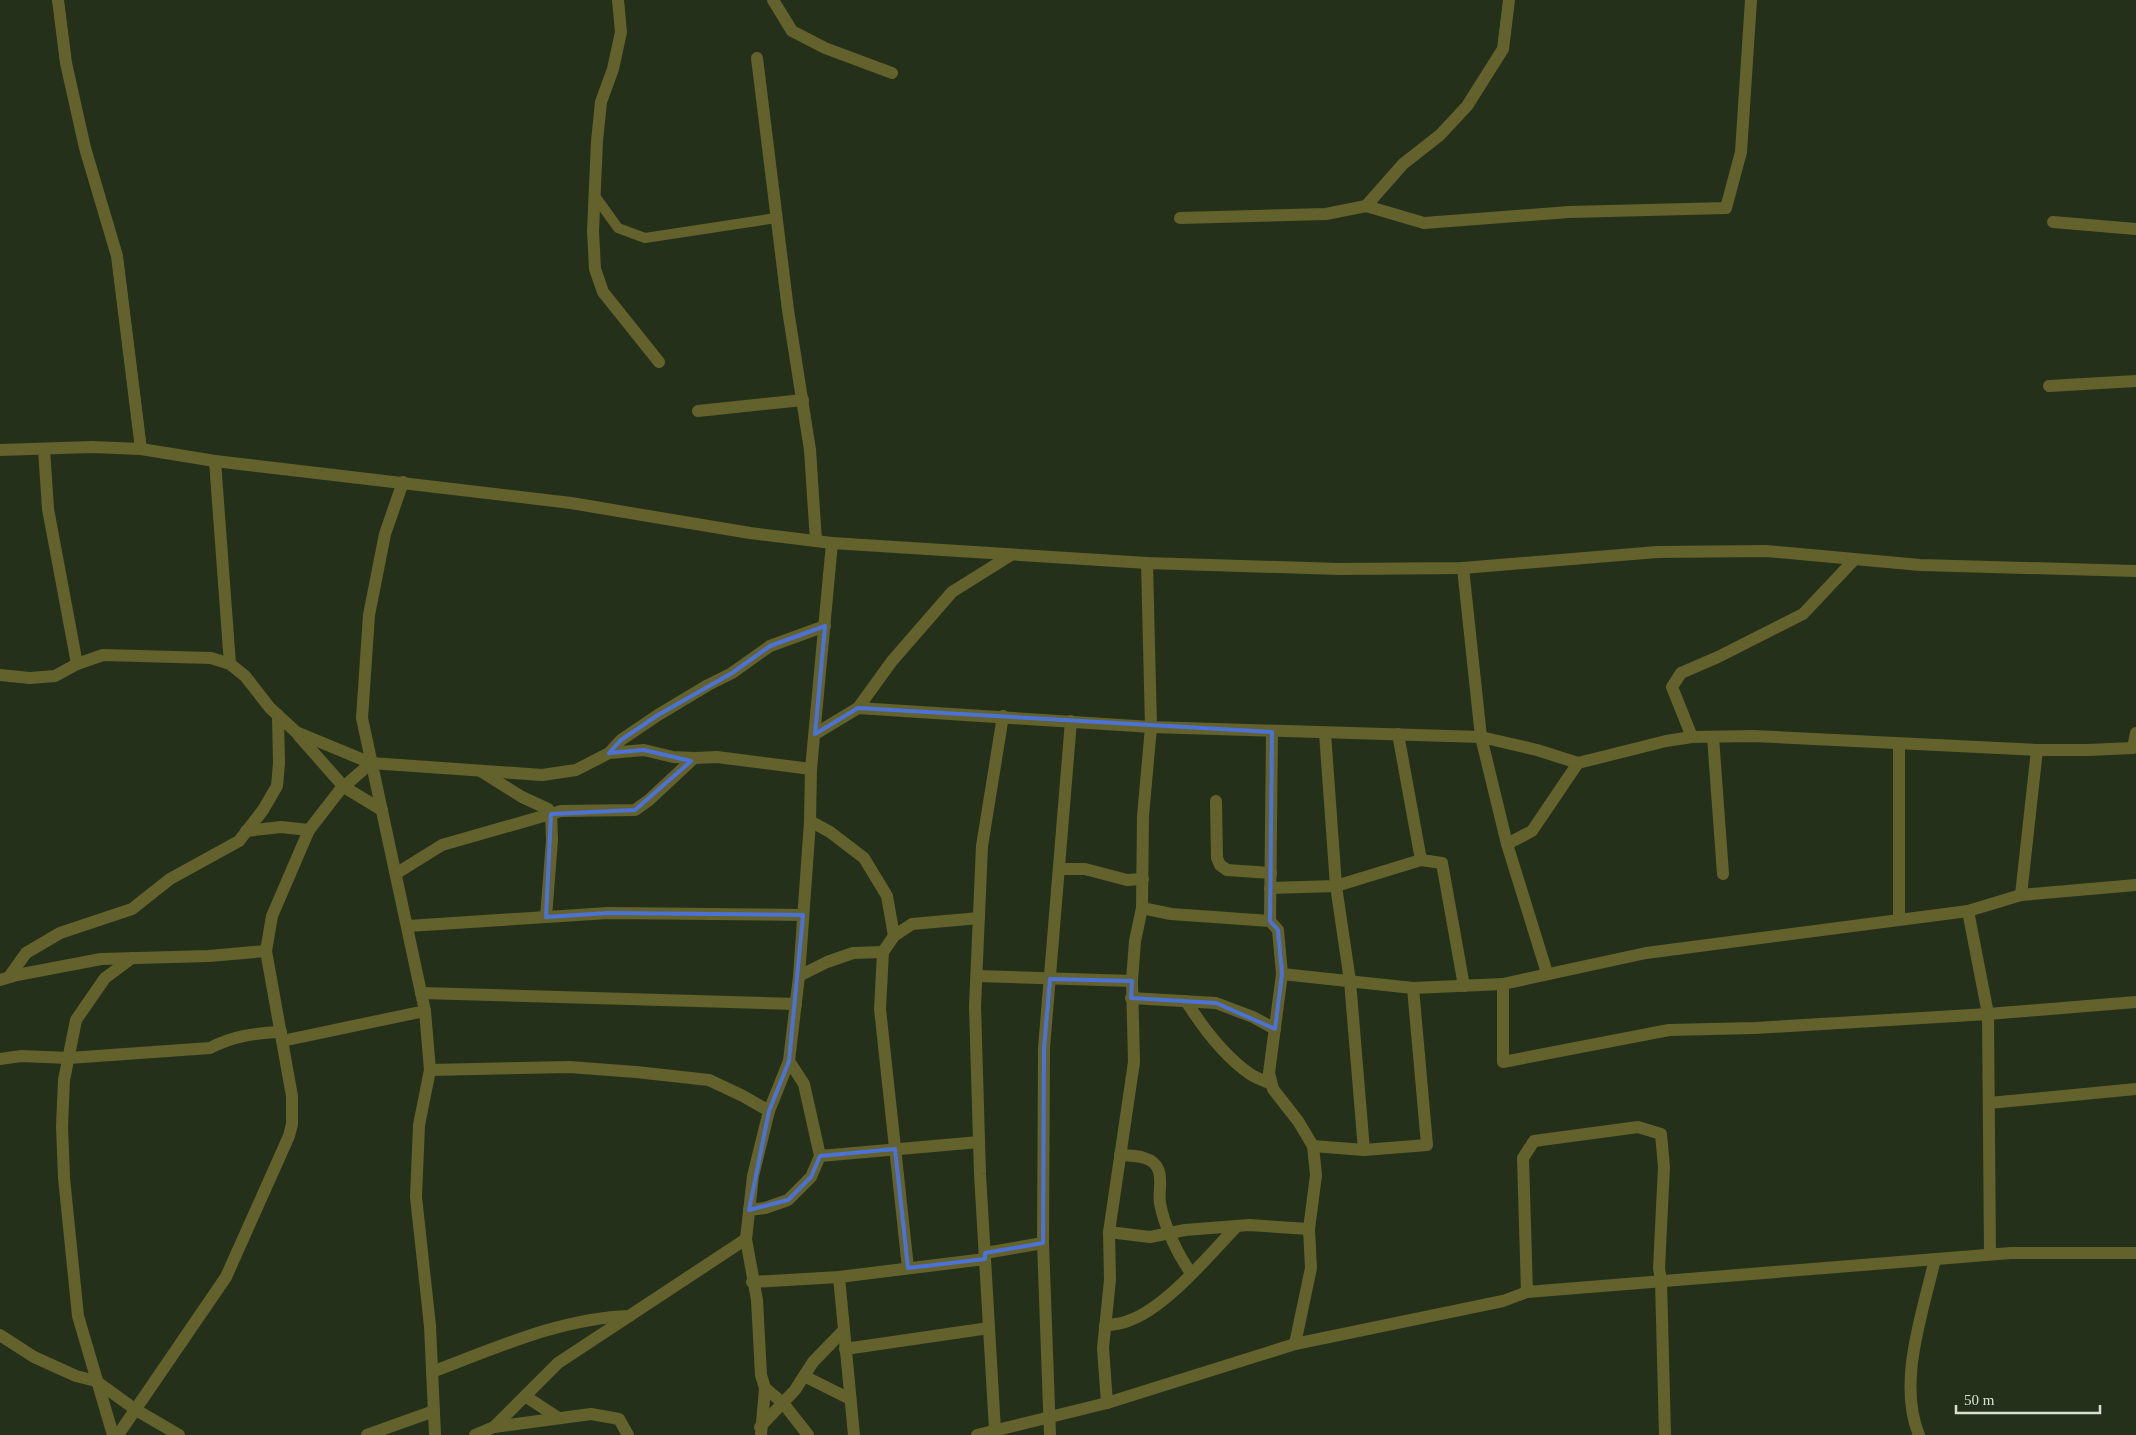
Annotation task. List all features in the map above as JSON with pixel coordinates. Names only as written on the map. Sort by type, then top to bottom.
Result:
[{"type":"street","points":[[58,0],[68,73],[85,148],[117,256],[141,449]]},
{"type":"street","points":[[618,0],[621,32],[613,68],[602,102],[597,140],[593,231],[595,269],[603,292],[660,362]]},
{"type":"street","points":[[773,0],[792,31],[825,48],[892,73]]},
{"type":"street","points":[[1366,206],[1403,164],[1440,135],[1467,106],[1503,49],[1509,0]]},
{"type":"street","points":[[1180,218],[1326,214],[1366,206],[1424,224],[1569,212],[1726,208],[1741,152],[1751,0]]},
{"type":"street","points":[[757,58],[776,218],[810,450],[816,541]]},
{"type":"street","points":[[2053,222],[2136,229]]},
{"type":"street","points":[[2049,386],[2136,381]]},
{"type":"street","points":[[698,411],[803,400]]},
{"type":"street","points":[[0,450],[92,446],[141,449],[215,461],[571,503],[750,534],[832,543],[1147,563],[1339,569],[1463,568],[1657,552],[1766,551],[1920,565],[2136,571]]},
{"type":"street","points":[[44,449],[48,509],[77,664]]},
{"type":"street","points":[[215,461],[230,664]]},
{"type":"street","points":[[403,482],[385,534],[369,615],[362,718],[397,873],[425,1011],[430,1070],[419,1125],[416,1197],[430,1326],[435,1435]]},
{"type":"street","points":[[759,1432],[765,1388],[761,1375],[757,1300],[752,1282],[746,1239],[753,1176],[769,1111],[789,1061],[799,976],[810,821],[811,769],[832,543]]},
{"type":"street","points":[[815,734],[858,708],[892,661],[952,592],[1011,555]]},
{"type":"street","points":[[1692,737],[1672,687],[1681,673],[1803,614],[1854,560]]},
{"type":"street","points":[[1108,1402],[1103,1348],[1110,1280],[1108,1232],[1134,1062],[1132,981],[1135,941],[1142,908],[1143,816],[1151,727],[1147,563]]},
{"type":"street","points":[[1463,568],[1481,737],[1507,844],[1547,973]]},
{"type":"street","points":[[296,732],[371,764],[542,775],[576,770],[609,753],[621,740],[658,715],[732,673],[770,646],[824,626]]},
{"type":"street","points":[[0,675],[30,678],[55,676],[77,664],[104,655],[212,658],[230,664],[245,676],[344,787],[382,810]]},
{"type":"street","points":[[858,708],[1151,727],[1481,737],[1537,750],[1578,763],[1666,741],[1692,737],[1753,736],[2037,750],[2088,750],[2134,748],[2136,733]]},
{"type":"street","points":[[5,979],[26,953],[60,933],[132,909],[170,879],[239,841],[263,810],[276,786],[279,763],[278,715]]},
{"type":"street","points":[[995,1430],[979,1142],[975,1006],[982,846],[1003,716]]},
{"type":"street","points":[[1050,1435],[1043,1243],[1044,1048],[1071,721]]},
{"type":"street","points":[[1272,732],[1270,921],[1278,930],[1282,974],[1269,1073],[1273,1089],[1298,1121],[1313,1146],[1316,1175],[1310,1229],[1311,1268],[1295,1344]]},
{"type":"street","points":[[1325,733],[1336,886],[1350,981],[1364,1150]]},
{"type":"street","points":[[1398,734],[1420,860]]},
{"type":"street","points":[[1714,737],[1724,874]]},
{"type":"street","points":[[1899,744],[1899,920]]},
{"type":"street","points":[[609,753],[644,750],[673,757],[717,757],[811,769]]},
{"type":"street","points":[[2021,895],[2037,750]]},
{"type":"street","points":[[397,873],[442,845],[561,811],[635,810],[649,800],[694,758]]},
{"type":"street","points":[[1507,844],[1532,831],[1578,763]]},
{"type":"street","points":[[118,1435],[226,1276],[289,1136],[292,1124],[292,1096],[266,951],[272,916],[309,830],[344,787],[371,764]]},
{"type":"street","points":[[480,770],[522,797],[548,809],[551,814],[552,840],[546,917]]},
{"type":"street","points":[[1216,801],[1217,858],[1220,865],[1226,870],[1271,873]]},
{"type":"street","points":[[810,821],[830,832],[864,858],[887,896],[894,936]]},
{"type":"street","points":[[246,831],[281,828],[309,830]]},
{"type":"street","points":[[1270,888],[1336,886],[1420,860],[1442,863],[1464,986]]},
{"type":"street","points":[[1059,868],[1085,869],[1127,880],[1143,879]]},
{"type":"street","points":[[1282,974],[1412,988],[1503,984],[1646,953],[1968,911],[2021,895],[2136,885]]},
{"type":"street","points":[[1142,908],[1171,914],[1270,921]]},
{"type":"street","points":[[1968,911],[1988,1014],[1990,1254]]},
{"type":"street","points":[[408,926],[608,913],[803,915]]},
{"type":"street","points":[[908,1268],[880,1009],[883,952],[894,936],[912,924],[979,918]]},
{"type":"street","points":[[5,979],[101,959],[209,956],[266,951]]},
{"type":"street","points":[[799,976],[826,962],[853,952],[883,952]]},
{"type":"street","points":[[113,1435],[78,1316],[64,1178],[62,1126],[64,1080],[76,1020],[105,978],[132,958]]},
{"type":"street","points":[[977,976],[1132,981]]},
{"type":"street","points":[[1503,984],[1503,1062],[1669,1030],[1755,1028],[1988,1014],[2136,1002]]},
{"type":"street","points":[[1313,1146],[1364,1150],[1428,1145],[1412,988]]},
{"type":"street","points":[[421,993],[796,1004]]},
{"type":"street","points":[[1132,998],[1216,1003],[1253,1017],[1275,1029]]},
{"type":"street","points":[[1186,1002],[1201,1025],[1228,1054],[1251,1075],[1272,1084]]},
{"type":"street","points":[[0,1059],[21,1056],[68,1058],[210,1048],[228,1039],[254,1033],[282,1037],[425,1011]]},
{"type":"street","points":[[749,1210],[765,1208],[788,1200],[812,1176],[820,1156],[804,1084],[789,1061]]},
{"type":"street","points":[[430,1070],[569,1067],[709,1080],[744,1096],[769,1111]]},
{"type":"street","points":[[1989,1103],[2136,1089]]},
{"type":"street","points":[[1527,1292],[1522,1158],[1534,1141],[1638,1127],[1661,1134],[1664,1167],[1659,1268],[1661,1281],[1665,1435]]},
{"type":"street","points":[[820,1156],[979,1142]]},
{"type":"street","points":[[1120,1155],[1137,1156],[1150,1161],[1158,1168],[1160,1203],[1181,1259],[1192,1273]]},
{"type":"street","points":[[1108,1232],[1150,1236],[1185,1230],[1237,1226],[1310,1229]]},
{"type":"street","points":[[1105,1326],[1127,1322],[1148,1312],[1192,1273],[1237,1226]]},
{"type":"street","points":[[494,1427],[558,1363],[746,1239]]},
{"type":"street","points":[[752,1282],[839,1277],[908,1268],[985,1256],[1043,1243]]},
{"type":"street","points":[[977,1435],[1108,1402],[1295,1344],[1504,1301],[1527,1292],[1990,1254],[2136,1252]]},
{"type":"street","points":[[1919,1435],[1910,1400],[1910,1377],[1935,1259]]},
{"type":"street","points":[[839,1277],[854,1435]]},
{"type":"street","points":[[432,1372],[528,1335],[602,1317],[630,1316]]},
{"type":"street","points":[[846,1349],[989,1328]]},
{"type":"street","points":[[759,1432],[813,1362],[844,1330]]},
{"type":"street","points":[[0,1335],[34,1357],[76,1376],[96,1381],[136,1410],[179,1435]]},
{"type":"street","points":[[804,1376],[850,1399]]},
{"type":"street","points":[[765,1388],[783,1403],[808,1435]]},
{"type":"street","points":[[525,1396],[557,1418]]},
{"type":"street","points":[[367,1435],[434,1410]]},
{"type":"street","points":[[475,1435],[494,1427],[591,1414],[619,1419],[628,1435]]},
{"type":"lane","points":[[595,196],[618,228],[645,238],[776,218]]},
{"type":"highlighted area","points":[[825,626],[815,734],[858,708],[1272,732],[1270,921],[1278,930],[1282,974],[1275,1029],[1216,1003],[1131,998],[1132,981],[1050,979],[1044,1048],[1043,1243],[985,1253],[985,1259],[908,1268],[895,1149],[820,1156],[811,1177],[788,1200],[749,1210],[769,1111],[789,1061],[803,915],[608,913],[546,917],[551,814],[635,810],[691,761],[644,750],[609,753],[621,740],[658,715],[732,673],[770,646]]}]
